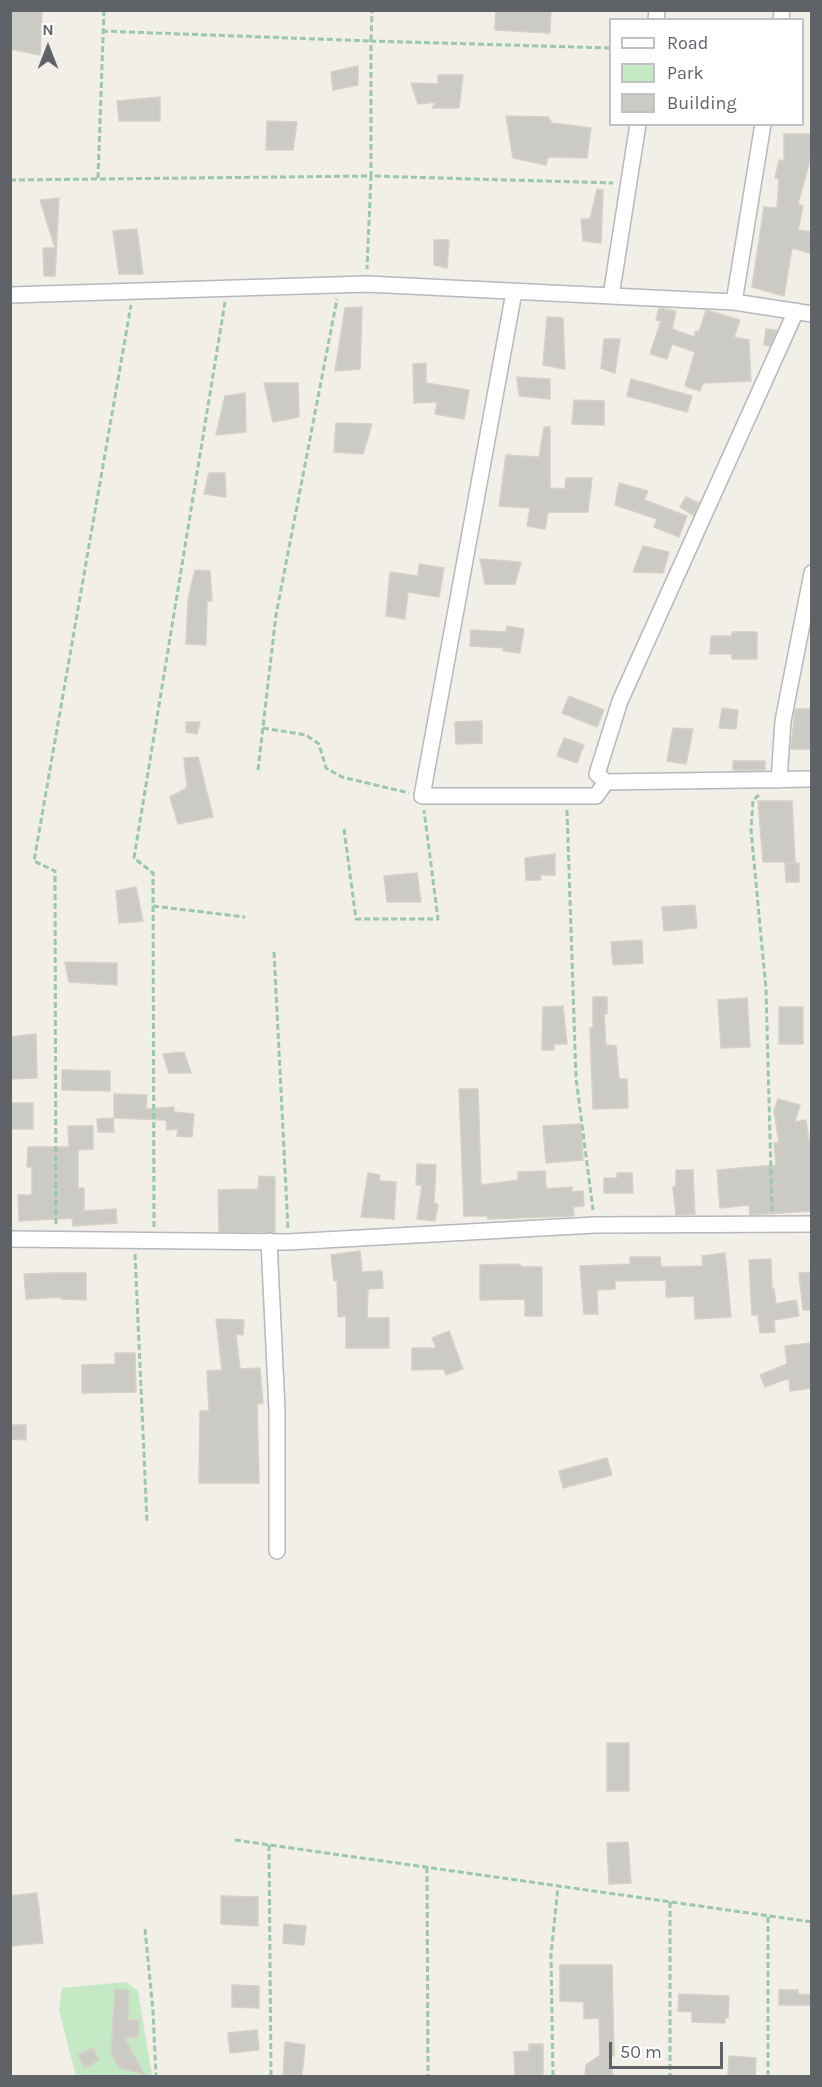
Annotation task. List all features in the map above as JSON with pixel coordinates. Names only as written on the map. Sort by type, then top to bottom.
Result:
[{"type":"street","points":[[611,296],[638,126]]},
{"type":"street","points":[[734,302],[764,126]]},
{"type":"street","points":[[10,295],[367,284],[734,302],[804,312],[620,701],[597,774],[606,782],[812,779]]},
{"type":"street","points":[[514,292],[422,796],[596,796],[606,782]]},
{"type":"street","points":[[779,780],[783,721],[812,573]]},
{"type":"street","points":[[10,1239],[288,1242],[595,1225],[812,1224]]},
{"type":"street","points":[[269,1241],[277,1410],[277,1551]]},
{"type":"path","points":[[98,178],[104,10]]},
{"type":"path","points":[[367,284],[371,176],[372,10]]},
{"type":"path","points":[[102,31],[609,48]]},
{"type":"path","points":[[10,180],[371,176],[628,183]]},
{"type":"path","points":[[258,770],[276,615],[339,285]]},
{"type":"path","points":[[154,1240],[153,873],[134,858],[228,289]]},
{"type":"path","points":[[56,1239],[55,871],[34,861],[133,291]]},
{"type":"path","points":[[262,728],[306,735],[319,744],[326,768],[342,777],[422,796],[438,919],[356,919],[344,829]]},
{"type":"path","points":[[772,1224],[766,989],[751,830],[753,800],[779,780]]},
{"type":"path","points":[[566,796],[576,1078],[595,1225]]},
{"type":"path","points":[[153,906],[245,917]]},
{"type":"path","points":[[274,952],[288,1242]]},
{"type":"path","points":[[135,1240],[147,1522]]},
{"type":"path","points":[[235,1840],[812,1922]]},
{"type":"path","points":[[269,1845],[271,2076]]},
{"type":"path","points":[[427,1867],[428,2076]]},
{"type":"path","points":[[553,2076],[551,1955],[558,1886]]},
{"type":"path","points":[[670,1902],[670,2076]]},
{"type":"path","points":[[768,1916],[768,2076]]},
{"type":"path","points":[[145,1929],[153,2011],[156,2076]]},
{"type":"green space","points":[[126,1982],[138,1991],[152,2076],[76,2076],[59,2010],[62,1988]]},
{"type":"building","points":[[10,10],[42,10],[40,55],[10,49]]},
{"type":"building","points":[[496,10],[551,10],[550,33],[495,30]]},
{"type":"building","points":[[358,66],[358,85],[333,90],[331,72]]},
{"type":"building","points":[[438,75],[463,75],[459,108],[432,108],[436,102],[418,104],[411,83],[438,84]]},
{"type":"building","points":[[160,97],[160,121],[119,121],[117,101]]},
{"type":"building","points":[[506,116],[548,117],[552,123],[591,128],[587,158],[548,157],[546,165],[513,158]]},
{"type":"building","points":[[267,121],[297,122],[293,150],[266,150]]},
{"type":"building","points":[[784,134],[812,134],[812,152],[798,204],[803,206],[798,230],[812,232],[810,253],[792,248],[784,296],[752,287],[764,207],[777,208],[779,179],[775,178],[779,160],[784,161]]},
{"type":"building","points":[[597,189],[603,190],[601,243],[583,241],[581,219],[590,219]]},
{"type":"building","points":[[59,198],[55,276],[44,276],[43,248],[55,248],[40,200]]},
{"type":"building","points":[[137,229],[143,274],[119,274],[113,231]]},
{"type":"building","points":[[434,240],[449,240],[447,268],[434,265]]},
{"type":"building","points":[[362,307],[360,369],[335,371],[345,308]]},
{"type":"building","points":[[659,308],[676,311],[672,329],[694,337],[696,331],[699,332],[706,310],[740,320],[734,337],[749,340],[751,381],[703,383],[700,391],[685,386],[695,352],[672,344],[667,359],[650,354],[661,321],[656,320]]},
{"type":"building","points":[[547,317],[563,318],[565,369],[543,365]]},
{"type":"building","points":[[766,329],[777,330],[770,346],[764,345]]},
{"type":"building","points":[[604,339],[620,339],[615,373],[601,368]]},
{"type":"building","points":[[426,363],[426,383],[469,390],[464,419],[435,414],[437,402],[414,403],[413,364]]},
{"type":"building","points":[[517,377],[550,379],[550,399],[519,396]]},
{"type":"building","points":[[631,379],[692,396],[687,412],[627,396]]},
{"type":"building","points":[[264,383],[298,383],[299,417],[273,422]]},
{"type":"building","points":[[245,393],[246,432],[216,435],[225,396]]},
{"type":"building","points":[[574,400],[604,401],[604,425],[572,424]]},
{"type":"building","points":[[336,423],[372,424],[363,454],[334,452]]},
{"type":"building","points":[[544,427],[550,427],[550,488],[565,489],[566,478],[592,478],[588,512],[548,512],[545,529],[527,526],[530,508],[499,506],[506,455],[539,457]]},
{"type":"building","points":[[209,473],[225,473],[226,497],[204,494]]},
{"type":"building","points":[[619,483],[648,491],[644,500],[687,516],[679,537],[654,527],[657,519],[615,505]]},
{"type":"building","points":[[686,497],[699,503],[693,515],[680,507]]},
{"type":"building","points":[[643,546],[669,552],[663,573],[633,572]]},
{"type":"building","points":[[480,559],[521,562],[515,584],[485,584]]},
{"type":"building","points":[[419,564],[444,568],[439,597],[408,592],[405,619],[386,616],[390,572],[418,576]]},
{"type":"building","points":[[195,570],[210,571],[212,601],[207,601],[206,645],[186,644],[188,600]]},
{"type":"building","points":[[507,626],[524,629],[520,653],[503,651],[504,648],[470,646],[471,630],[506,632]]},
{"type":"building","points":[[732,632],[757,632],[757,659],[732,659],[732,654],[710,654],[711,636],[732,636]]},
{"type":"building","points":[[569,696],[604,710],[597,727],[562,713]]},
{"type":"building","points":[[722,708],[738,710],[736,729],[719,728]]},
{"type":"building","points":[[795,709],[812,709],[812,749],[791,749]]},
{"type":"building","points":[[482,721],[482,743],[456,744],[455,722]]},
{"type":"building","points":[[186,722],[200,722],[197,734],[186,732]]},
{"type":"building","points":[[673,728],[693,729],[686,764],[667,761]]},
{"type":"building","points":[[564,738],[584,745],[577,763],[557,756]]},
{"type":"building","points":[[198,757],[213,817],[178,824],[170,797],[187,788],[184,758]]},
{"type":"building","points":[[733,761],[765,761],[765,770],[733,770]]},
{"type":"building","points":[[758,801],[792,801],[795,862],[763,862]]},
{"type":"building","points":[[555,854],[555,875],[540,875],[541,880],[526,880],[525,858]]},
{"type":"building","points":[[785,863],[799,863],[799,882],[786,882]]},
{"type":"building","points":[[417,873],[421,902],[387,902],[384,876]]},
{"type":"building","points":[[136,887],[143,921],[119,923],[116,891]]},
{"type":"building","points":[[695,905],[697,928],[664,931],[662,907]]},
{"type":"building","points":[[642,940],[643,963],[613,965],[611,942]]},
{"type":"building","points":[[65,962],[117,963],[117,985],[69,982]]},
{"type":"building","points":[[593,997],[607,997],[607,1014],[604,1014],[606,1045],[616,1046],[619,1079],[627,1079],[628,1108],[593,1109],[590,1028],[593,1028]]},
{"type":"building","points":[[747,998],[750,1047],[721,1048],[718,1000]]},
{"type":"building","points":[[563,1006],[567,1044],[554,1044],[554,1050],[542,1050],[543,1007]]},
{"type":"building","points":[[779,1007],[803,1007],[803,1044],[779,1044]]},
{"type":"building","points":[[36,1034],[37,1078],[10,1079],[10,1037]]},
{"type":"building","points":[[184,1052],[191,1073],[169,1073],[163,1054]]},
{"type":"building","points":[[62,1070],[110,1071],[110,1091],[62,1090]]},
{"type":"building","points":[[459,1089],[478,1089],[481,1185],[518,1180],[518,1172],[545,1171],[546,1189],[572,1187],[572,1192],[583,1191],[584,1206],[573,1207],[574,1216],[488,1219],[487,1216],[464,1216]]},
{"type":"building","points":[[114,1094],[147,1095],[146,1109],[174,1107],[174,1112],[194,1114],[192,1137],[177,1136],[178,1129],[167,1130],[166,1120],[114,1118]]},
{"type":"building","points":[[778,1099],[800,1105],[795,1122],[806,1120],[809,1141],[812,1141],[812,1211],[750,1215],[749,1205],[720,1208],[717,1170],[776,1165],[774,1143],[779,1143],[774,1111]]},
{"type":"building","points":[[10,1103],[33,1103],[33,1129],[10,1129]]},
{"type":"building","points":[[113,1118],[114,1132],[98,1132],[97,1119]]},
{"type":"building","points":[[581,1124],[583,1160],[546,1163],[543,1126]]},
{"type":"building","points":[[68,1126],[93,1126],[93,1149],[78,1150],[78,1188],[84,1188],[84,1211],[116,1209],[117,1223],[73,1226],[72,1218],[19,1221],[18,1195],[32,1195],[32,1167],[27,1167],[28,1147],[69,1147]]},
{"type":"building","points":[[417,1164],[436,1165],[434,1203],[438,1204],[435,1221],[417,1219],[422,1185],[416,1185]]},
{"type":"building","points":[[676,1170],[693,1170],[695,1214],[676,1215],[673,1187],[676,1186]]},
{"type":"building","points":[[368,1173],[380,1175],[379,1181],[396,1182],[394,1219],[361,1217]]},
{"type":"building","points":[[617,1173],[632,1173],[633,1193],[604,1193],[604,1178],[617,1178]]},
{"type":"building","points":[[259,1176],[275,1177],[275,1232],[219,1232],[218,1190],[258,1189]]},
{"type":"building","points":[[360,1251],[362,1272],[382,1271],[383,1288],[368,1289],[367,1318],[389,1318],[389,1348],[346,1348],[346,1316],[338,1317],[337,1280],[334,1281],[331,1255]]},
{"type":"building","points":[[725,1253],[731,1317],[695,1319],[694,1296],[666,1297],[666,1280],[615,1281],[615,1289],[597,1290],[598,1314],[584,1314],[580,1266],[630,1264],[630,1257],[660,1257],[661,1267],[703,1266],[702,1256]]},
{"type":"building","points":[[771,1259],[772,1290],[774,1289],[776,1304],[796,1300],[799,1316],[774,1320],[775,1332],[760,1333],[758,1315],[752,1315],[749,1260]]},
{"type":"building","points":[[520,1264],[521,1267],[542,1267],[542,1316],[525,1316],[525,1299],[480,1300],[480,1265]]},
{"type":"building","points":[[812,1272],[812,1310],[803,1310],[799,1273]]},
{"type":"building","points":[[86,1273],[86,1300],[61,1299],[61,1297],[26,1299],[24,1274]]},
{"type":"building","points":[[216,1319],[244,1320],[243,1335],[236,1334],[240,1369],[260,1368],[263,1403],[257,1404],[259,1483],[199,1483],[200,1411],[209,1411],[207,1371],[222,1370]]},
{"type":"building","points":[[449,1331],[463,1369],[446,1375],[444,1369],[412,1370],[412,1348],[436,1348],[432,1338]]},
{"type":"building","points":[[812,1343],[812,1388],[790,1391],[789,1378],[765,1387],[760,1375],[787,1364],[785,1346]]},
{"type":"building","points":[[115,1353],[135,1353],[136,1392],[82,1393],[82,1365],[115,1364]]},
{"type":"building","points":[[10,1425],[26,1425],[26,1440],[10,1439]]},
{"type":"building","points":[[607,1458],[612,1475],[563,1488],[559,1471]]},
{"type":"building","points":[[607,1743],[629,1743],[629,1791],[607,1791]]},
{"type":"building","points":[[628,1842],[631,1883],[609,1884],[607,1843]]},
{"type":"building","points":[[37,1893],[43,1943],[10,1946],[10,1896]]},
{"type":"building","points":[[221,1896],[258,1897],[258,1926],[221,1924]]},
{"type":"building","points":[[284,1924],[306,1926],[304,1945],[283,1943]]},
{"type":"building","points":[[560,1965],[612,1965],[614,2056],[610,2056],[613,2076],[585,2076],[586,2065],[600,2055],[599,2018],[584,2019],[584,2002],[560,2001]]},
{"type":"building","points":[[232,1985],[259,1986],[259,2008],[232,2007]]},
{"type":"building","points":[[115,1989],[129,1990],[128,2020],[139,2020],[138,2038],[124,2037],[145,2075],[118,2067],[111,2054]]},
{"type":"building","points":[[779,1990],[798,1990],[798,1994],[812,1995],[812,2005],[779,2005]]},
{"type":"building","points":[[679,1994],[729,1996],[728,2018],[725,2018],[725,2023],[692,2022],[692,2012],[678,2011]]},
{"type":"building","points":[[257,2030],[259,2050],[230,2053],[228,2033]]},
{"type":"building","points":[[285,2042],[305,2045],[302,2076],[283,2076]]},
{"type":"building","points":[[529,2044],[543,2044],[543,2076],[515,2076],[514,2052],[529,2051]]},
{"type":"building","points":[[92,2048],[99,2060],[85,2068],[78,2055]]},
{"type":"building","points":[[729,2056],[756,2058],[755,2076],[728,2076]]}]
